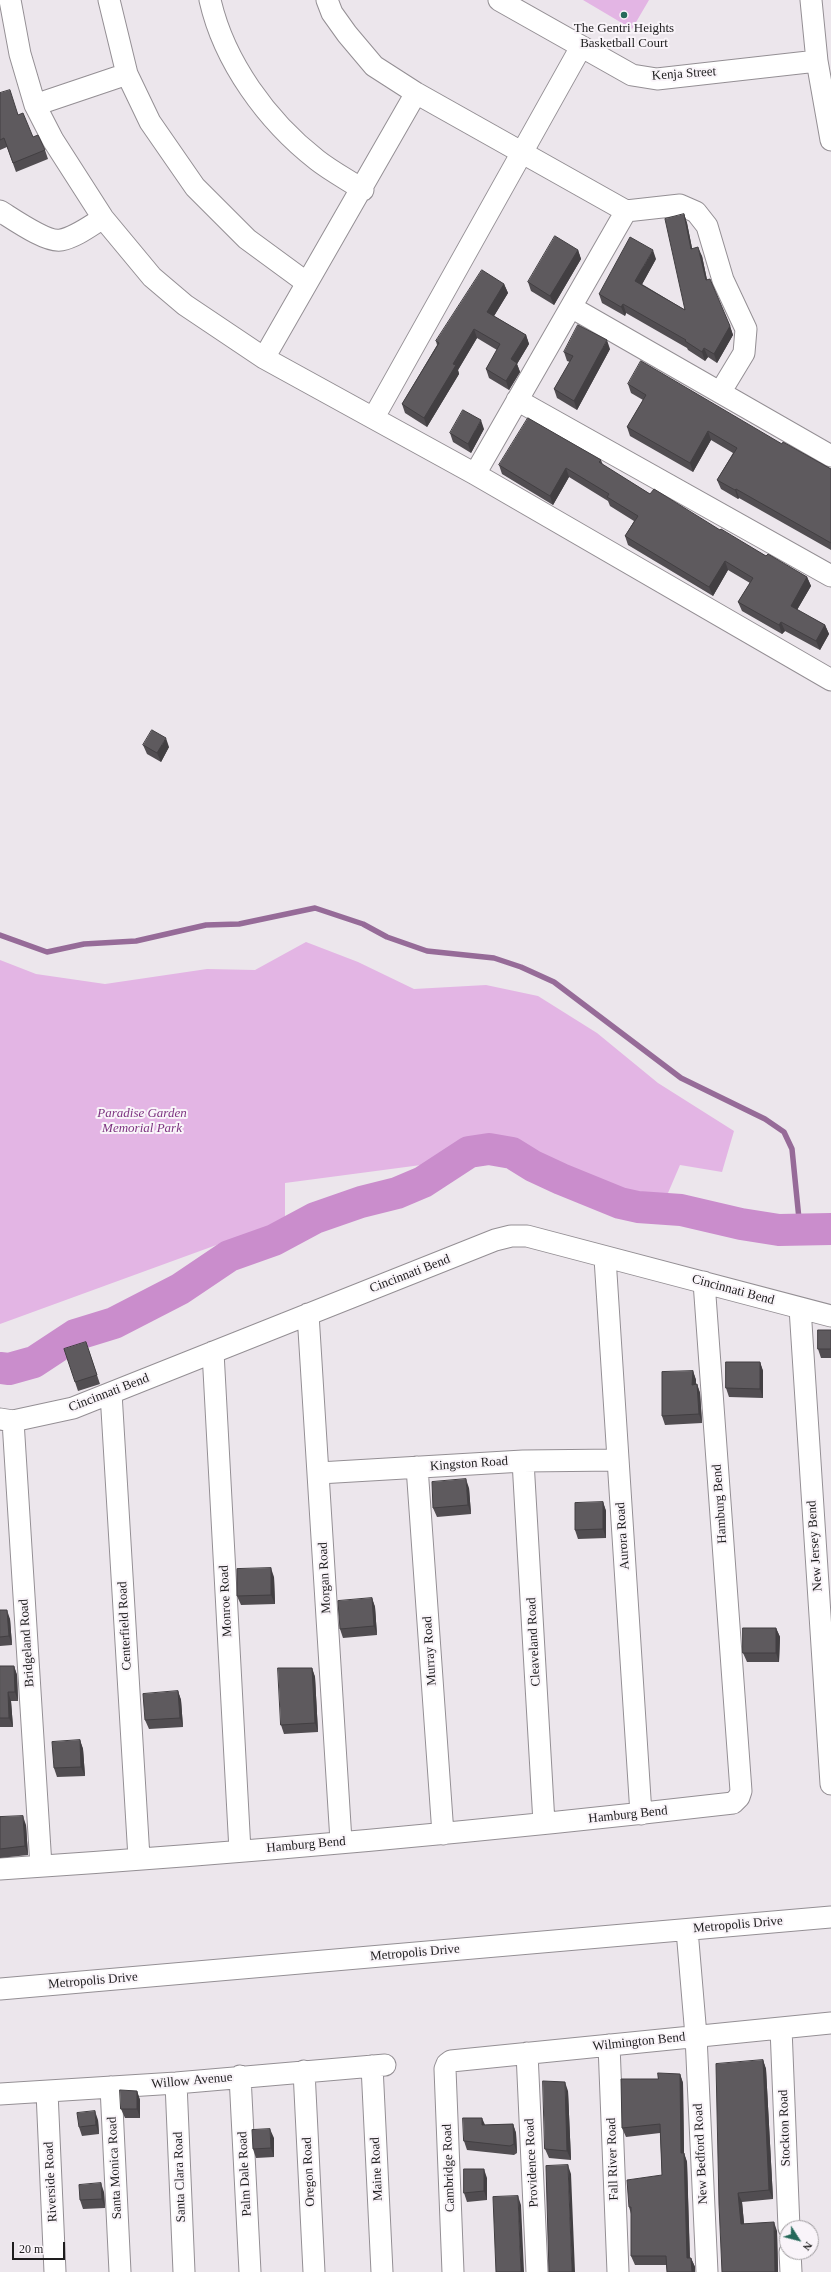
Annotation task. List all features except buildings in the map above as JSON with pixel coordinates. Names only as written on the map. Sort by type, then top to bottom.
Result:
[{"type":"street","points":[[10,0],[20,54],[35,105],[53,140],[103,218],[152,277],[185,305],[264,358],[374,417],[829,674]]},
{"type":"street","points":[[109,0],[127,74],[150,122],[195,187],[247,239],[307,283]]},
{"type":"street","points":[[210,0],[226,48],[251,89],[280,125],[317,160],[363,190]]},
{"type":"street","points":[[327,0],[332,13],[339,23],[374,66],[416,93],[626,211],[680,205],[696,212],[707,226],[723,280],[746,329],[744,353],[721,391]]},
{"type":"street","name":"Kenja Street","points":[[499,0],[632,75],[657,79],[817,61]]},
{"type":"street","points":[[811,0],[817,61],[831,140]]},
{"type":"street","points":[[374,417],[582,47]]},
{"type":"street","points":[[35,105],[127,74]]},
{"type":"street","points":[[264,358],[363,190],[416,93]]},
{"type":"street","points":[[0,211],[46,238],[59,241],[71,237],[103,218]]},
{"type":"street","points":[[474,474],[626,211]]},
{"type":"street","points":[[571,307],[721,391],[831,456]]},
{"type":"street","points":[[517,400],[831,576]]},
{"type":"street","name":"Cincinnati Bend","points":[[6,1420],[73,1408],[495,1240],[511,1236],[527,1236],[605,1258],[704,1282],[831,1316]]},
{"type":"street","name":"Aurora Road","points":[[605,1258],[641,1814]]},
{"type":"street","name":"Hamburg Bend","points":[[0,1868],[240,1851],[341,1841],[443,1834],[734,1803],[740,1797],[741,1791],[704,1282]]},
{"type":"street","name":"New Jersey Bend","points":[[800,1308],[831,1784]]},
{"type":"street","name":"Morgan Road","points":[[308,1314],[341,1841]]},
{"type":"street","name":"Monroe Road","points":[[213,1352],[240,1851]]},
{"type":"street","name":"Centerfield Road","points":[[111,1393],[139,1858]]},
{"type":"street","name":"Bridgeland Road","points":[[6,1420],[41,1866]]},
{"type":"street","name":"Kingston Road","points":[[319,1473],[523,1461],[618,1460]]},
{"type":"street","name":"Cleaveland Road","points":[[523,1461],[544,1823]]},
{"type":"street","name":"Murray Road","points":[[417,1467],[443,1834]]},
{"type":"street","name":"Metropolis Drive","points":[[0,1989],[831,1917]]},
{"type":"street","name":"New Bedford Road","points":[[687,1930],[696,2036],[707,2272]]},
{"type":"street","name":"Wilmington Bend","points":[[447,2064],[451,2061],[831,2023]]},
{"type":"street","name":"Stockton Road","points":[[781,2028],[789,2220]]},
{"type":"street","name":"Fall River Road","points":[[609,2045],[618,2272]]},
{"type":"street","name":"Providence Road","points":[[527,2053],[538,2272]]},
{"type":"street","name":"Cambridge Road","points":[[447,2064],[445,2069],[453,2272]]},
{"type":"street","name":"Willow Avenue","points":[[0,2094],[176,2083],[240,2076],[378,2066]]},
{"type":"street","name":"Maine Road","points":[[378,2066],[382,2272]]},
{"type":"street","name":"Oregon Road","points":[[304,2071],[314,2272]]},
{"type":"street","name":"Palm Dale Road","points":[[240,2076],[250,2272]]},
{"type":"street","name":"Santa Clara Road","points":[[176,2083],[184,2272]]},
{"type":"street","name":"Santa Monica Road","points":[[111,2087],[120,2272]]},
{"type":"street","name":"Riverside Road","points":[[47,2092],[55,2272]]},
{"type":"street","points":[[790,2260],[791,2272]]},
{"type":"green space","name":"The Gentri Heights Basketball Court","points":[[583,0],[649,0],[632,29]]},
{"type":"green space","name":"Paradise Garden Memorial Park","points":[[306,942],[358,962],[414,989],[486,985],[538,996],[597,1033],[658,1083],[734,1131],[722,1172],[680,1165],[665,1200],[589,1185],[550,1172],[496,1136],[471,1137],[421,1165],[285,1183],[285,1220],[0,1324],[0,960],[36,974],[105,984],[207,969],[255,970]]},
{"type":"waterway","points":[[0,935],[47,952],[84,944],[136,941],[206,925],[239,924],[315,908],[363,924],[387,937],[427,951],[494,958],[521,967],[554,982],[681,1078],[765,1119],[784,1132],[792,1149],[800,1229]]},
{"type":"waterway","points":[[0,1368],[9,1369],[34,1362],[75,1335],[114,1323],[180,1289],[229,1256],[274,1240],[315,1218],[361,1202],[397,1193],[423,1182],[469,1152],[489,1149],[512,1153],[533,1166],[561,1179],[620,1203],[638,1207],[681,1210],[741,1224],[779,1230],[831,1229]]},
{"type":"place","name":"The Gentri Heights Basketball Court","points":[[624,15]]}]
